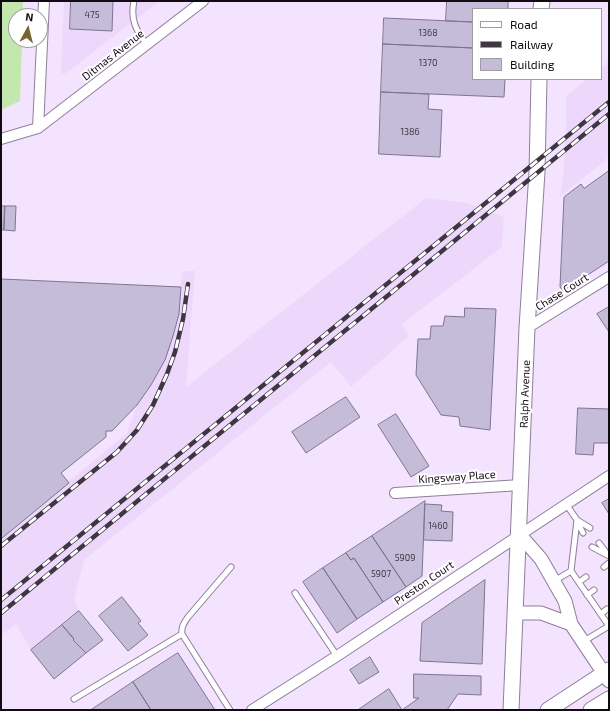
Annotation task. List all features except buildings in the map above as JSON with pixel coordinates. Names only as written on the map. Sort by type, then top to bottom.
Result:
[{"type":"main road","name":"Ralph Avenue","points":[[511,710],[539,80]]},
{"type":"main road","points":[[548,710],[607,675]]},
{"type":"main road","points":[[592,710],[609,698]]},
{"type":"street","points":[[1,139],[38,128],[44,1]]},
{"type":"street","name":"Ditmas Avenue","points":[[38,128],[203,1]]},
{"type":"street","name":"Chase Court","points":[[527,328],[609,277]]},
{"type":"street","name":"Preston Court","points":[[252,710],[337,656],[519,534],[609,476]]},
{"type":"street","name":"Kingsway Place","points":[[395,493],[521,485]]},
{"type":"street","points":[[519,534],[541,559],[565,601],[571,624],[607,675]]},
{"type":"street","points":[[516,613],[541,614],[571,624]]},
{"type":"lane","points":[[134,1],[132,10],[135,29],[147,45]]},
{"type":"lane","points":[[566,504],[577,520],[583,533]]},
{"type":"lane","points":[[577,520],[590,528]]},
{"type":"lane","points":[[577,520],[571,570],[609,626],[583,642]]},
{"type":"lane","points":[[599,542],[609,556]]},
{"type":"lane","points":[[592,547],[609,556]]},
{"type":"lane","points":[[604,567],[609,563]]},
{"type":"lane","points":[[230,710],[182,634],[181,630],[184,623],[231,567]]},
{"type":"lane","points":[[554,581],[571,570]]},
{"type":"lane","points":[[579,582],[586,577]]},
{"type":"lane","points":[[587,595],[594,590]]},
{"type":"lane","points":[[295,594],[337,656]]},
{"type":"lane","points":[[601,614],[607,609]]},
{"type":"lane","points":[[74,699],[182,634]]},
{"type":"shaded area","points":[[64,1],[160,1],[66,73],[62,74]]},
{"type":"shaded area","points":[[609,61],[609,157],[560,197],[564,167],[566,96],[586,80],[602,80],[602,67]]},
{"type":"shaded area","points":[[426,198],[467,203],[504,217],[502,247],[402,324],[409,336],[351,387],[331,362],[84,560],[74,600],[79,611],[31,650],[16,624],[1,635],[1,538],[127,433],[137,405],[151,385],[165,360],[179,314],[182,271],[195,271],[186,387]]},
{"type":"green space","points":[[1,1],[23,1],[23,8],[8,8],[8,48],[22,48],[20,101],[1,110]]},
{"type":"railway","points":[[1,600],[609,102]]},
{"type":"railway","points":[[1,613],[609,114]]},
{"type":"railway","points":[[1,546],[117,452],[137,430],[153,405],[175,352],[183,319],[188,284]]}]
